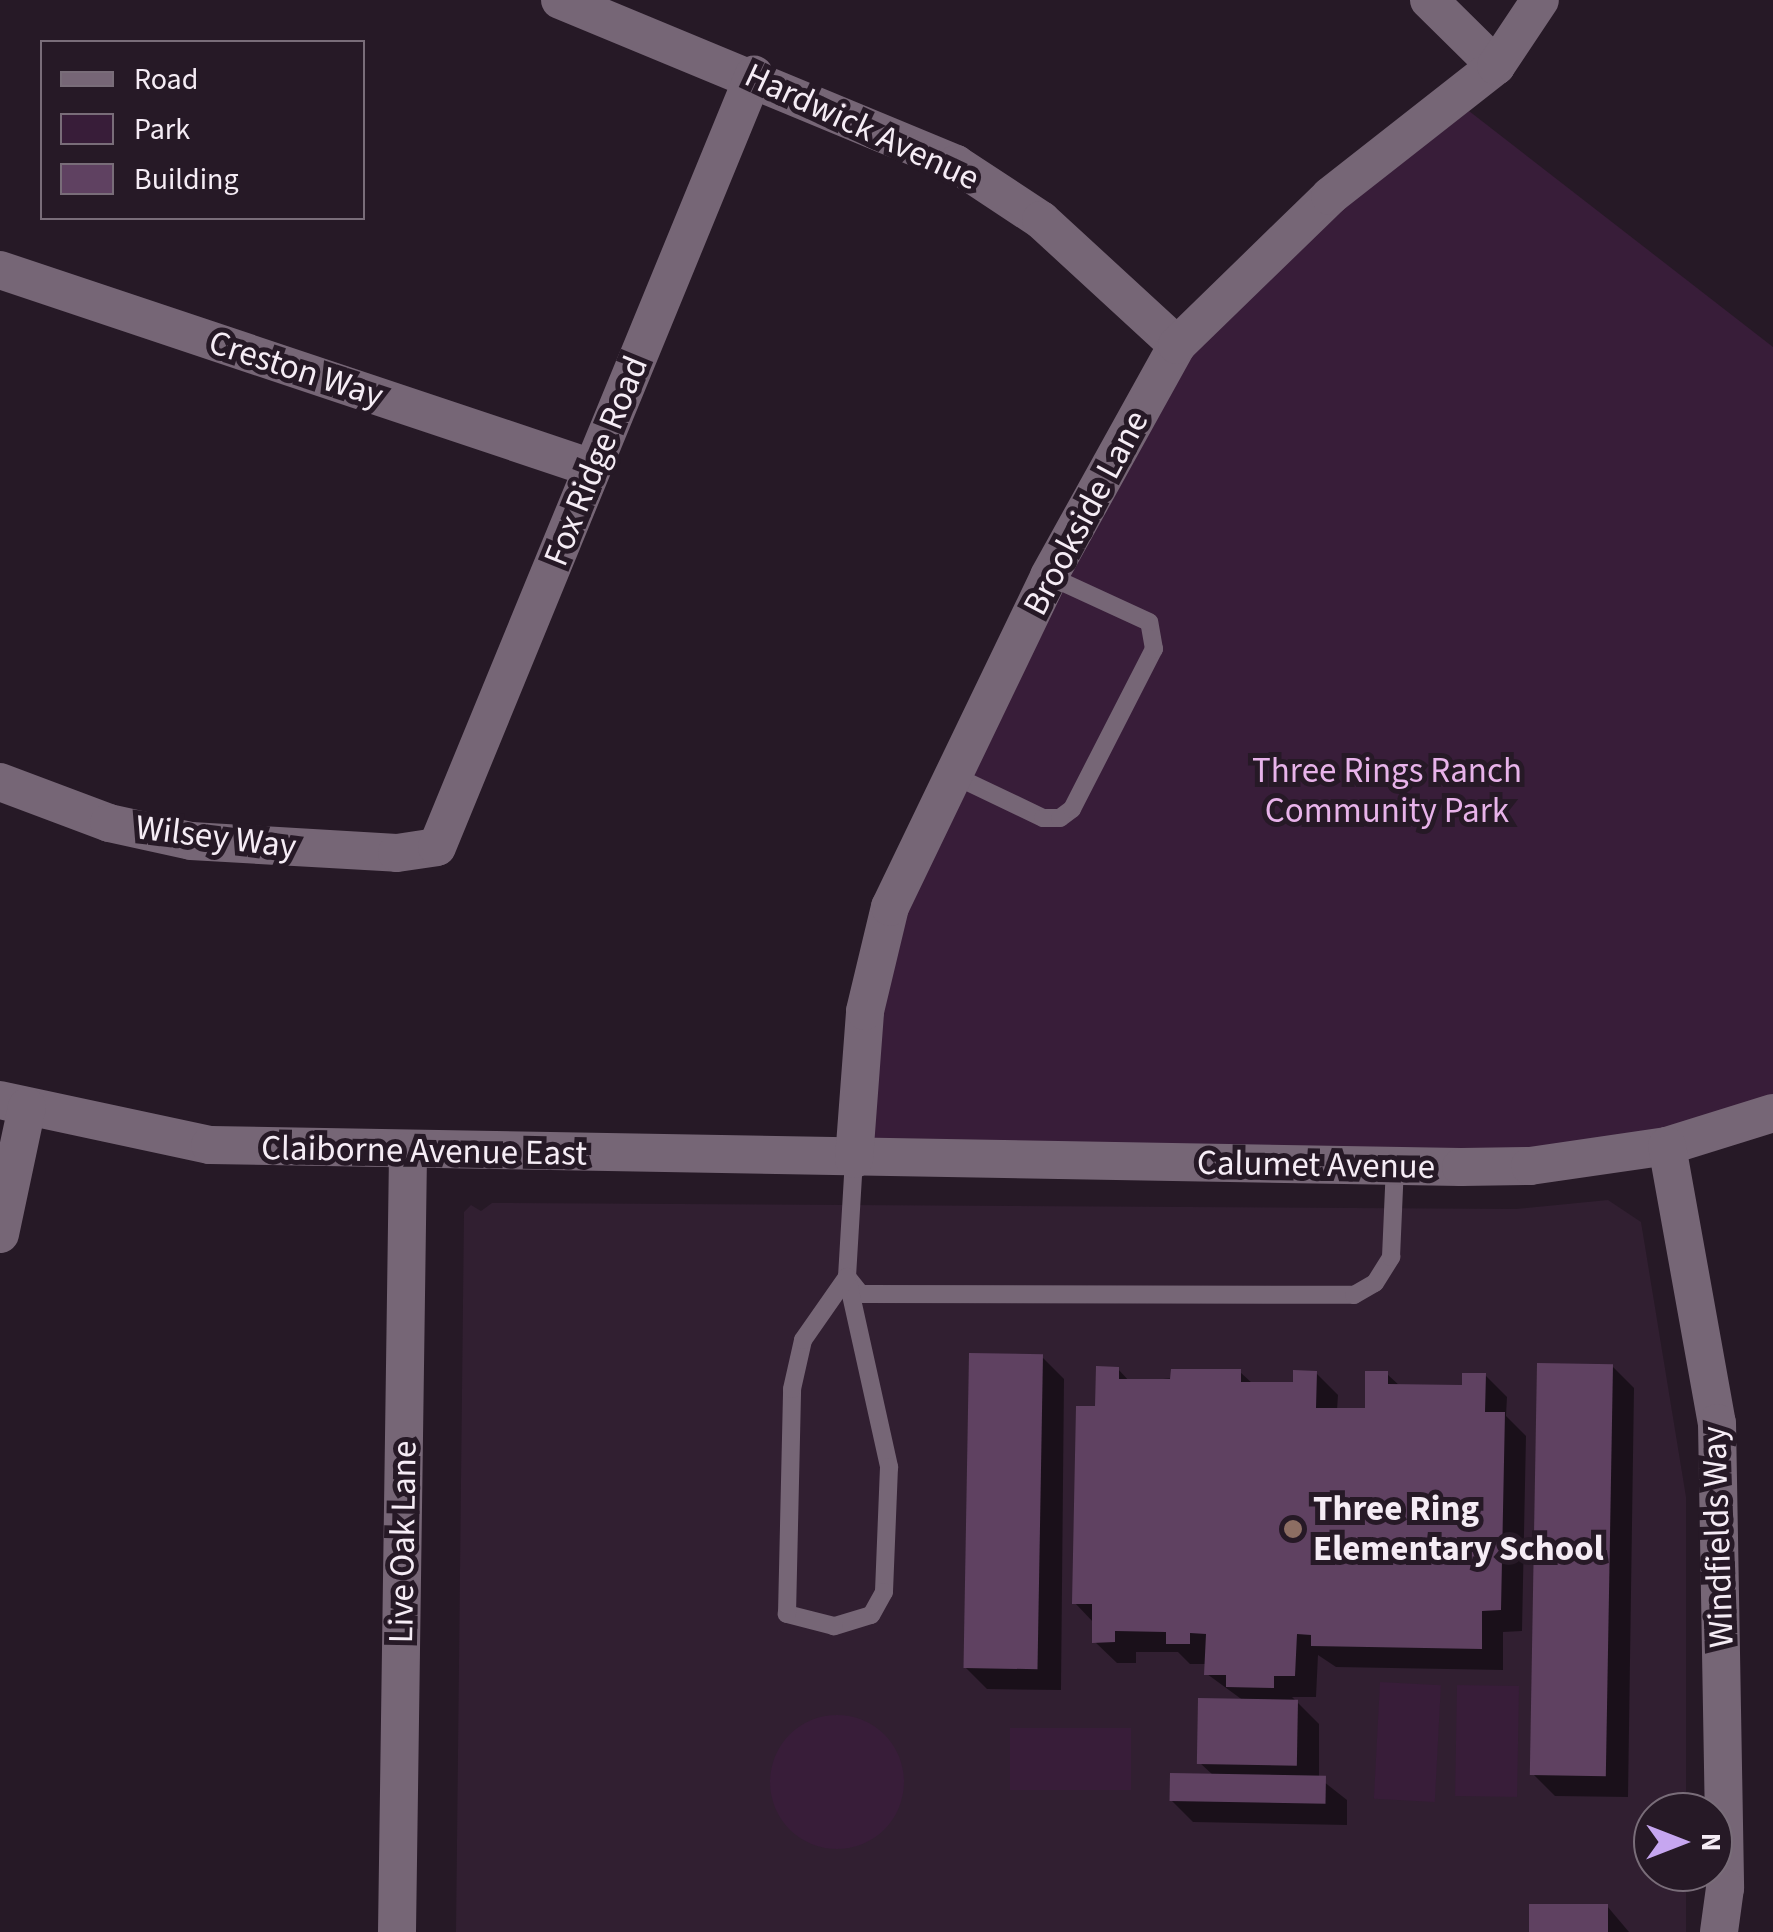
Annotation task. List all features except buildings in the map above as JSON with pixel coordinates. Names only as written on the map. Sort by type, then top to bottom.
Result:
[{"type":"street","name":"Hardwick Avenue","points":[[560,0],[754,75],[956,164],[1040,220],[1177,345]]},
{"type":"street","points":[[1428,0],[1496,66]]},
{"type":"street","name":"Brookside Lane","points":[[854,1159],[862,1030],[890,907],[1049,576],[1177,345],[1316,208],[1496,66],[1540,0]]},
{"type":"street","name":"Fox Ridge Road","points":[[438,846],[754,75]]},
{"type":"street","name":"Creston Way","points":[[0,270],[592,468]]},
{"type":"street","name":"Wilsey Way","points":[[0,782],[109,823],[191,840],[396,854],[438,846]]},
{"type":"street","points":[[0,1234],[13,1103]]},
{"type":"street","name":"Claiborne Avenue East","points":[[13,1103],[210,1145],[854,1159]]},
{"type":"street","name":"Calumet Avenue","points":[[854,1159],[1530,1166],[1668,1146],[1773,1114]]},
{"type":"street","name":"Windfields Way","points":[[1668,1146],[1717,1424],[1725,1888],[1719,1932]]},
{"type":"street","name":"Live Oak Lane","points":[[397,1932],[408,1152]]},
{"type":"lane","points":[[953,775],[1043,818],[1060,818],[1072,810],[1154,649],[1148,622],[1049,576]]},
{"type":"lane","points":[[847,1278],[803,1340],[792,1389],[786,1614],[834,1626],[871,1616],[884,1592],[889,1467],[847,1278],[854,1159]]},
{"type":"lane","points":[[847,1278],[861,1294],[1354,1295],[1376,1284],[1391,1257],[1395,1165]]},
{"type":"shaded area","points":[[1608,1200],[1641,1222],[1686,1497],[1686,1792],[1633,1792],[1633,1892],[1686,1892],[1686,1932],[456,1932],[464,1212],[471,1205],[481,1211],[492,1203],[1516,1209]]},
{"type":"green space","name":"Three Rings Ranch Community Park","points":[[1469,111],[1773,347],[1773,1129],[1667,1146],[856,1170],[897,935],[1013,671],[1188,360],[1335,214]]},
{"type":"green space","points":[[1380,1682],[1441,1685],[1435,1802],[1374,1799]]},
{"type":"green space","points":[[1457,1685],[1519,1686],[1517,1797],[1455,1796]]},
{"type":"green space","points":[[837,1715],[862,1720],[884,1735],[899,1757],[904,1782],[899,1807],[884,1829],[862,1844],[837,1849],[812,1844],[790,1829],[775,1807],[770,1782],[775,1757],[790,1735],[812,1720]]},
{"type":"green space","points":[[1010,1728],[1131,1728],[1131,1790],[1010,1790]]},
{"type":"place","name":"Three Ring Elementary School","points":[[1293,1529]]}]
